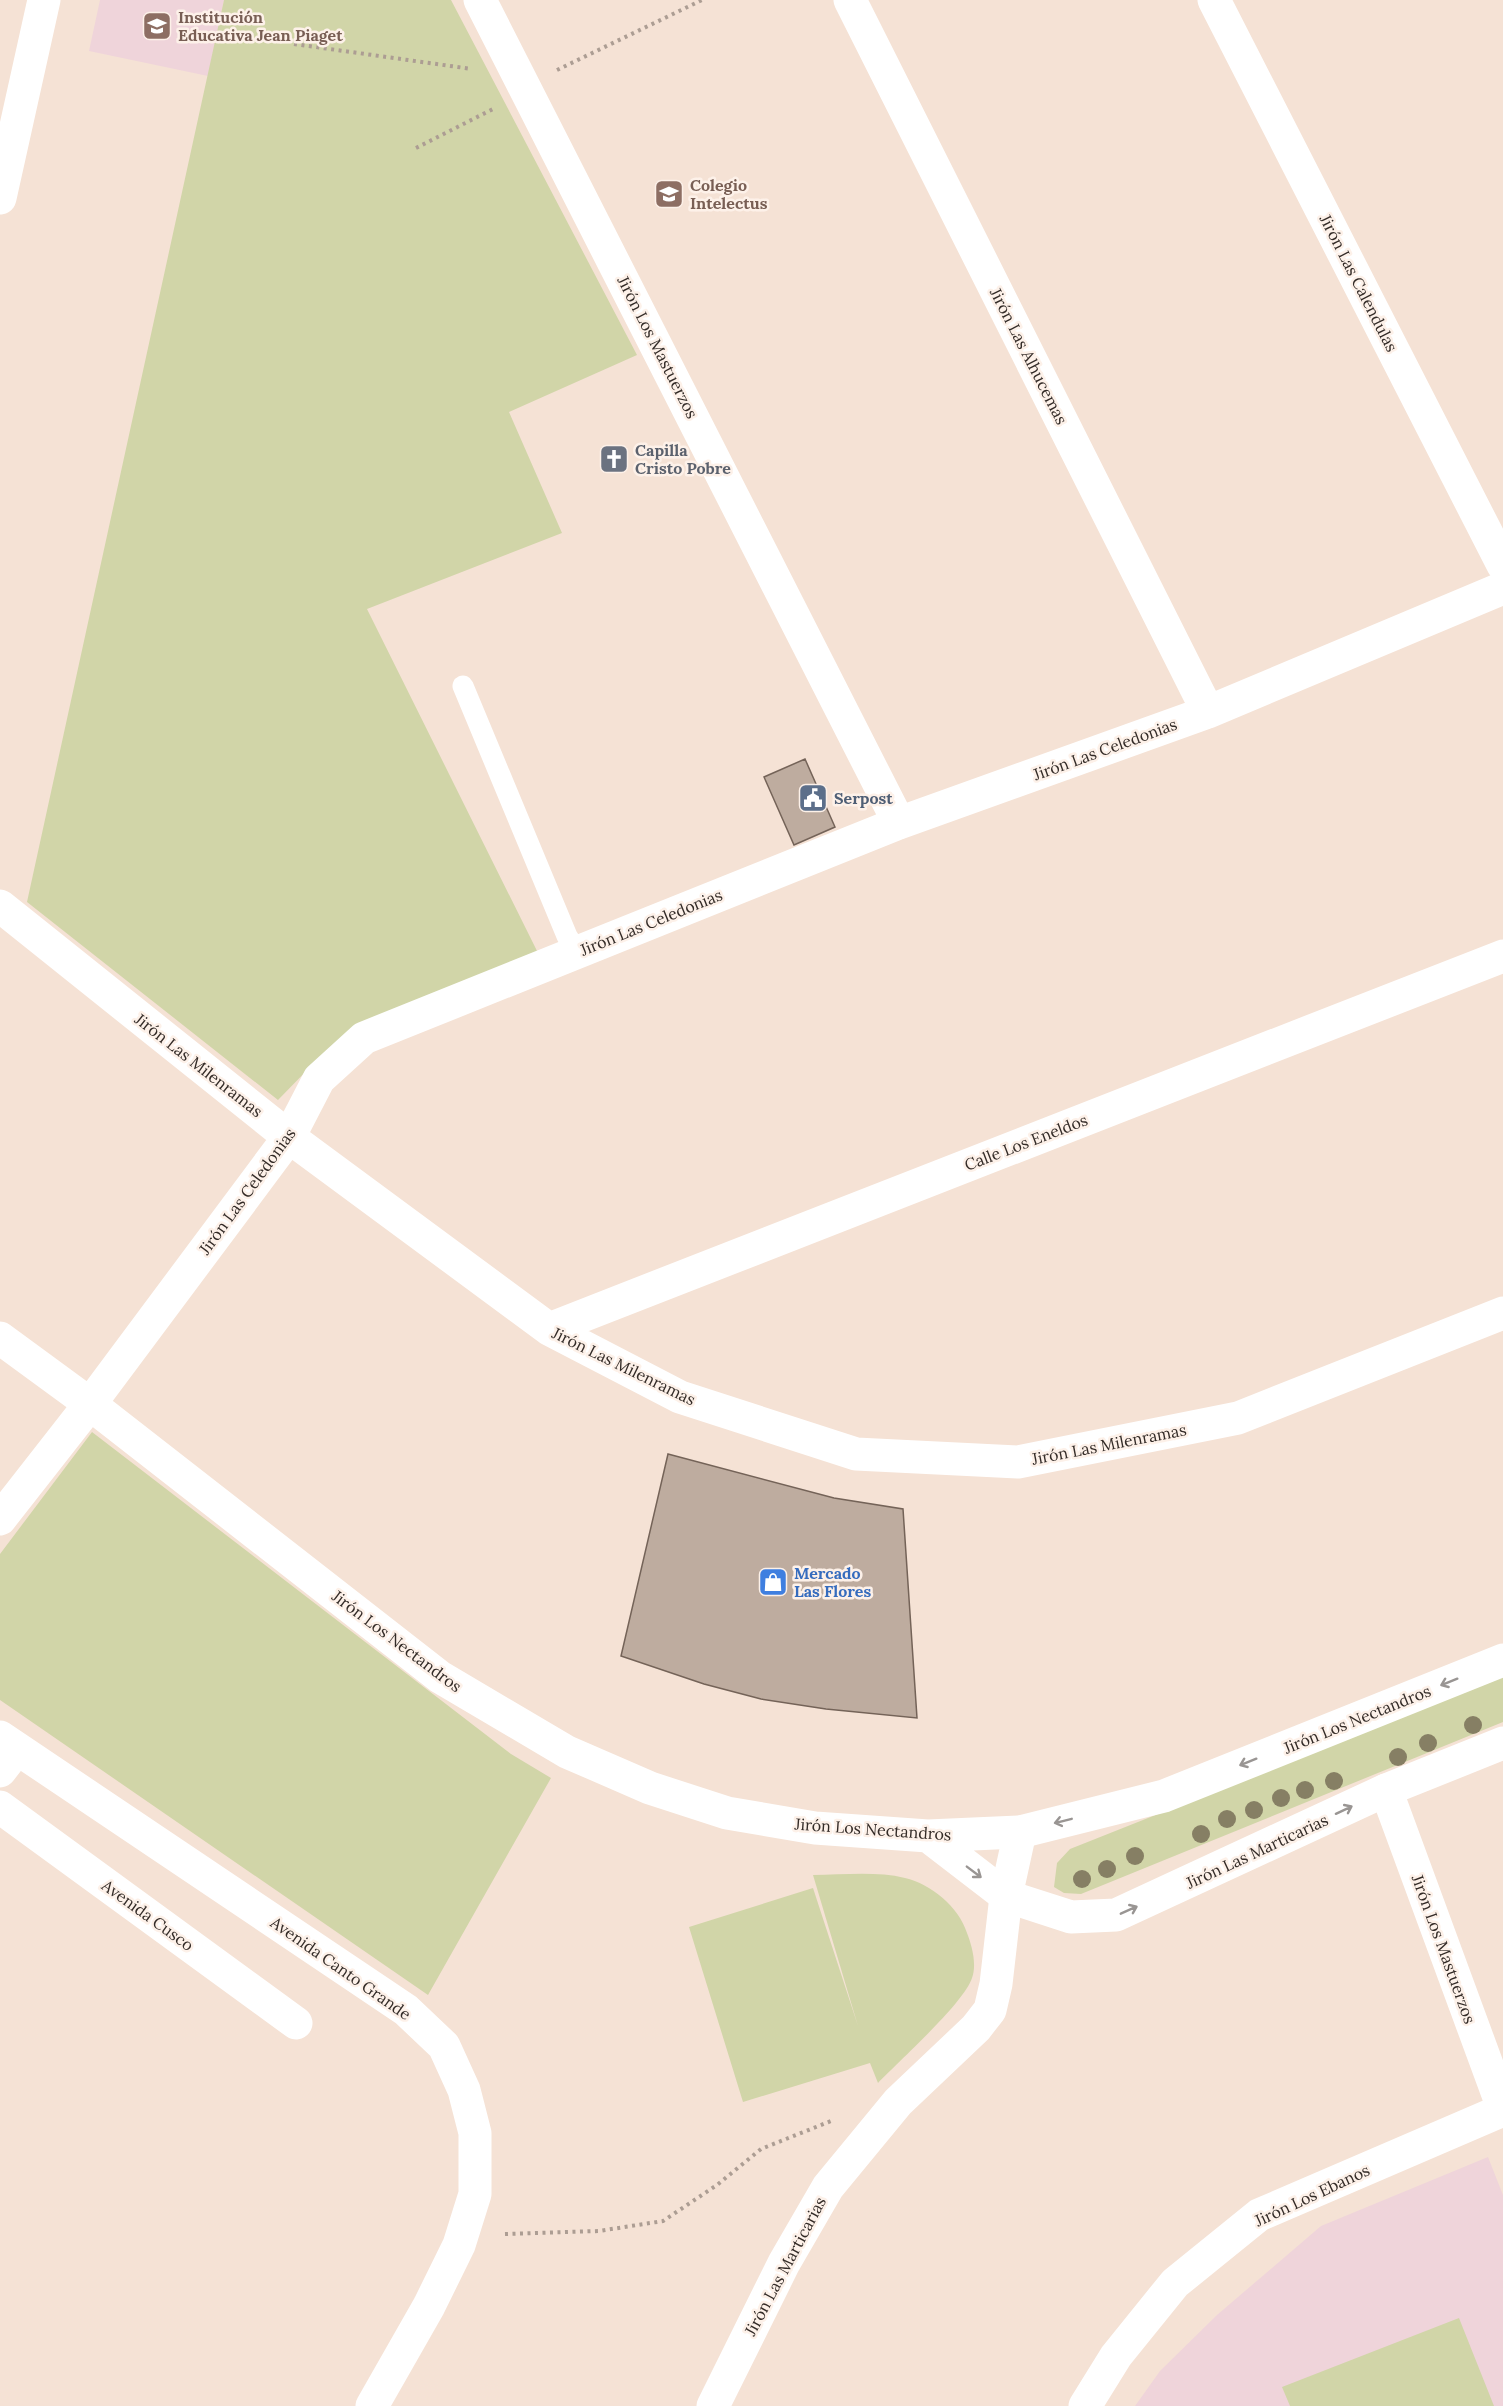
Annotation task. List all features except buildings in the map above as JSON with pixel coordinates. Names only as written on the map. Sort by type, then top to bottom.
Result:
[{"type":"street","points":[[0,198],[44,0]]},
{"type":"street","name":"Jirón Los Mastuerzos","points":[[480,0],[899,823]]},
{"type":"street","name":"Jirón Las Alhucemas","points":[[850,0],[1208,712]]},
{"type":"street","name":"Jirón Las Calendulas","points":[[1214,0],[1503,565]]},
{"type":"street","name":"Jirón Las Celedonias","points":[[0,1519],[90,1404],[289,1137],[319,1079],[364,1038],[899,823],[1208,712],[1503,588]]},
{"type":"street","name":"Jirón Las Milenramas","points":[[0,906],[289,1137],[549,1329],[680,1397],[856,1454],[1018,1462],[1238,1418],[1503,1313]]},
{"type":"street","name":"Calle Los Eneldos","points":[[549,1329],[1503,956]]},
{"type":"street","name":"Jirón Los Nectandros","points":[[0,1338],[90,1404],[440,1677],[567,1752],[650,1788],[727,1813],[815,1828],[928,1836],[1020,1832],[1164,1796],[1503,1660]]},
{"type":"street","name":"Jirón Las Marticarias","points":[[928,1836],[1006,1896],[1071,1917],[1116,1915],[1386,1790],[1503,1743]]},
{"type":"street","name":"Avenida Canto Grande","points":[[6,1752],[406,2010],[444,2046],[464,2090],[475,2133],[475,2194],[459,2245],[429,2306],[372,2406]]},
{"type":"street","name":"Jirón Los Mastuerzos","points":[[1386,1790],[1503,2109]]},
{"type":"street","name":"Avenida Cusco","points":[[0,1807],[296,2023]]},
{"type":"street","name":"Jirón Las Marticarias","points":[[713,2406],[784,2263],[828,2187],[898,2102],[976,2028],[990,2010],[996,1984],[1006,1896],[1020,1832]]},
{"type":"street","name":"Jirón Los Ebanos","points":[[1085,2406],[1116,2356],[1175,2283],[1259,2215],[1503,2109]]},
{"type":"lane","points":[[463,686],[567,936],[577,952]]},
{"type":"path","points":[[524,86],[702,0]]},
{"type":"path","points":[[294,44],[482,70]]},
{"type":"path","points":[[416,148],[499,106]]},
{"type":"path","points":[[505,2235],[599,2231],[663,2221],[717,2185],[761,2149],[835,2119]]},
{"type":"shaded area","name":"Institución Educativa Jean Piaget","points":[[100,0],[224,0],[208,76],[89,51]]},
{"type":"shaded area","points":[[1488,2157],[1503,2195],[1503,2406],[1135,2406],[1160,2371],[1217,2315],[1321,2226]]},
{"type":"green space","points":[[224,0],[451,0],[637,355],[509,412],[562,533],[367,609],[541,959],[317,1060],[278,1100],[27,902]]},
{"type":"green space","points":[[92,1432],[511,1754],[551,1778],[428,1995],[0,1700],[0,1554]]},
{"type":"green space","points":[[1503,1677],[1503,1722],[1081,1894],[1064,1893],[1054,1887],[1057,1863],[1070,1849]]},
{"type":"green space","points":[[813,1875],[894,1876],[925,1885],[951,1906],[963,1923],[973,1955],[972,1978],[957,2002],[878,2083],[870,2063],[743,2102],[689,1927],[813,1888],[858,2026]]},
{"type":"green space","points":[[1459,2318],[1494,2406],[1290,2406],[1282,2387]]},
{"type":"place","name":"Institución Educativa Jean Piaget","points":[[157,26]]},
{"type":"place","name":"Colegio Intelectus","points":[[669,194]]},
{"type":"place","name":"Capilla Cristo Pobre","points":[[614,459]]},
{"type":"place","name":"Serpost","points":[[813,798]]},
{"type":"place","name":"Mercado Las Flores","points":[[773,1582]]}]
